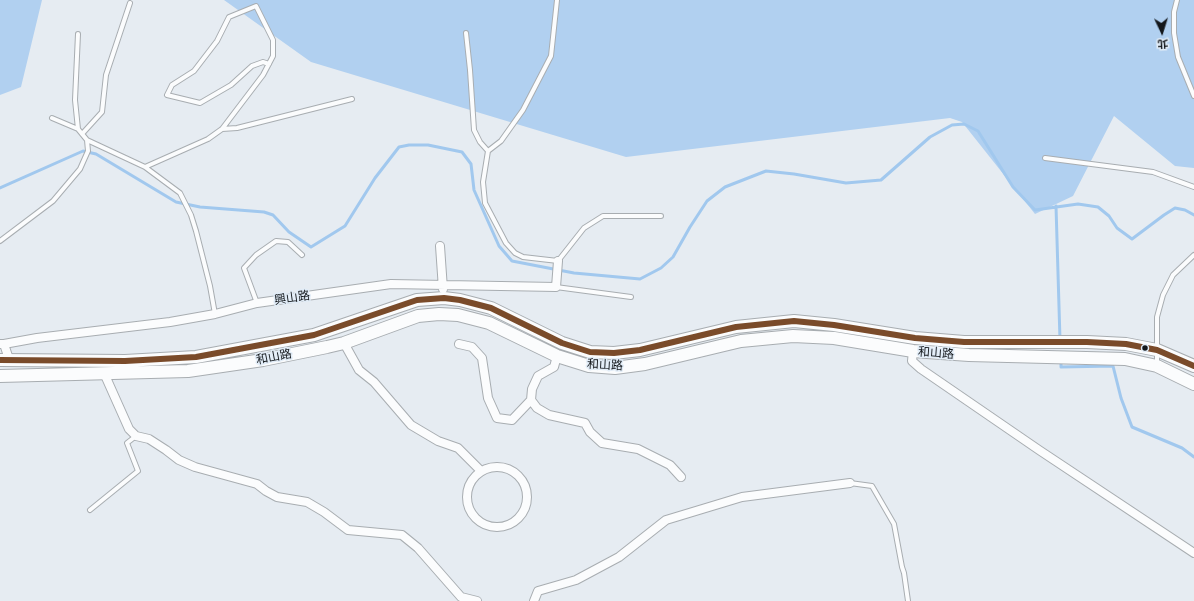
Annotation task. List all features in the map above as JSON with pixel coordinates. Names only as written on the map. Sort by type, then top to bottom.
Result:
[{"type":"main road","name":"和山路","points":[[5,359],[125,361],[196,358],[314,335],[417,300],[444,298],[460,300],[491,308],[562,343],[590,352],[614,353],[640,350],[736,327],[794,321],[834,325],[915,338],[964,342],[1087,342],[1126,344],[1157,350],[1194,366]]},
{"type":"main road","name":"和山路","points":[[0,376],[188,371],[263,360],[344,343],[418,316],[439,314],[458,315],[490,323],[557,356],[589,366],[616,368],[645,364],[741,341],[793,336],[834,338],[913,351],[969,355],[1125,359],[1157,366],[1194,384]]},
{"type":"street","points":[[440,246],[444,298]]},
{"type":"street","points":[[556,287],[558,261]]},
{"type":"street","name":"興山路","points":[[5,359],[2,344],[37,338],[170,322],[216,314],[257,303],[391,284],[556,287]]},
{"type":"street","points":[[344,343],[359,370],[374,382],[411,425],[438,441],[458,448],[481,471]]},
{"type":"street","points":[[459,344],[472,347],[482,358],[488,398],[497,418],[512,420],[531,400],[532,389],[538,376],[554,367],[557,356]]},
{"type":"street","points":[[913,351],[912,361],[920,369],[1194,553]]},
{"type":"street","points":[[104,373],[129,429],[136,436],[149,439],[179,460],[195,467],[257,484],[277,497],[307,502],[324,512],[348,530],[402,535],[418,548],[461,597],[477,601]]},
{"type":"street","points":[[531,400],[537,408],[549,415],[585,423],[590,432],[602,443],[638,449],[670,465],[681,477]]},
{"type":"street","points":[[492,467],[504,467],[515,472],[524,481],[528,492],[527,504],[522,515],[514,523],[503,527],[491,527],[480,522],[471,513],[467,502],[468,490],[472,479],[481,471],[492,467]]},
{"type":"street","points":[[534,601],[538,591],[576,580],[619,557],[666,520],[742,497],[850,483]]},
{"type":"lane","points":[[557,0],[551,56],[523,110],[501,141],[488,151],[483,182],[485,202],[506,243],[515,253],[522,257],[558,261],[584,228],[603,216],[661,216]]},
{"type":"lane","points":[[1177,0],[1174,12],[1174,33],[1178,57],[1194,96]]},
{"type":"lane","points":[[82,134],[102,112],[106,75],[130,3]]},
{"type":"lane","points":[[145,167],[208,139],[222,129],[263,75],[269,64],[273,56],[273,40],[256,6],[229,17],[217,41],[194,72],[172,85],[167,95],[200,103],[231,85],[252,66],[263,62],[269,64]]},
{"type":"lane","points":[[466,33],[474,130],[480,142],[488,151]]},
{"type":"lane","points":[[78,34],[75,100],[78,129]]},
{"type":"lane","points":[[222,129],[237,128],[352,99]]},
{"type":"lane","points":[[52,118],[78,129],[88,140],[145,167],[180,193],[196,231],[216,314]]},
{"type":"lane","points":[[0,241],[53,201],[80,169],[88,151],[88,140]]},
{"type":"lane","points":[[1045,158],[1153,172],[1194,188]]},
{"type":"lane","points":[[257,303],[244,268],[256,255],[276,241],[288,242],[302,255]]},
{"type":"lane","points":[[1157,366],[1157,317],[1163,295],[1173,274],[1194,255]]},
{"type":"lane","points":[[556,287],[631,296]]},
{"type":"lane","points":[[90,510],[138,471],[127,443],[136,436]]},
{"type":"lane","points":[[850,483],[872,486],[894,524],[904,572],[908,601]]},
{"type":"shaded area","points":[[0,0],[42,0],[21,87],[0,95]]},
{"type":"shaded area","points":[[224,0],[1194,0],[1194,168],[1175,166],[1114,116],[1073,196],[1035,214],[962,122],[950,118],[626,157],[311,62]]},
{"type":"waterway","points":[[0,188],[83,151],[96,154],[176,202],[200,207],[264,212],[273,215],[289,232],[311,247],[345,226],[375,178],[399,147],[409,145],[428,145],[462,152],[471,164],[474,190],[499,246],[512,261],[574,273],[640,279],[661,268],[673,257],[707,201],[725,187],[766,171],[846,183],[881,180],[930,137],[952,125],[964,124],[978,131],[1013,187],[1035,210],[1078,204],[1098,207],[1109,216],[1117,228],[1132,239],[1175,208],[1185,210],[1194,215]]},
{"type":"waterway","points":[[1056,206],[1060,340]]},
{"type":"waterway","points":[[1061,360],[1061,367],[1113,366],[1121,398],[1132,427],[1182,448],[1194,457]]},
{"type":"transit line","points":[[0,360],[125,361],[196,357],[314,335],[417,300],[444,298],[460,300],[491,308],[562,343],[590,352],[614,353],[640,350],[736,327],[794,321],[834,325],[915,338],[964,342],[1087,342],[1126,344],[1157,350],[1194,366]]}]
